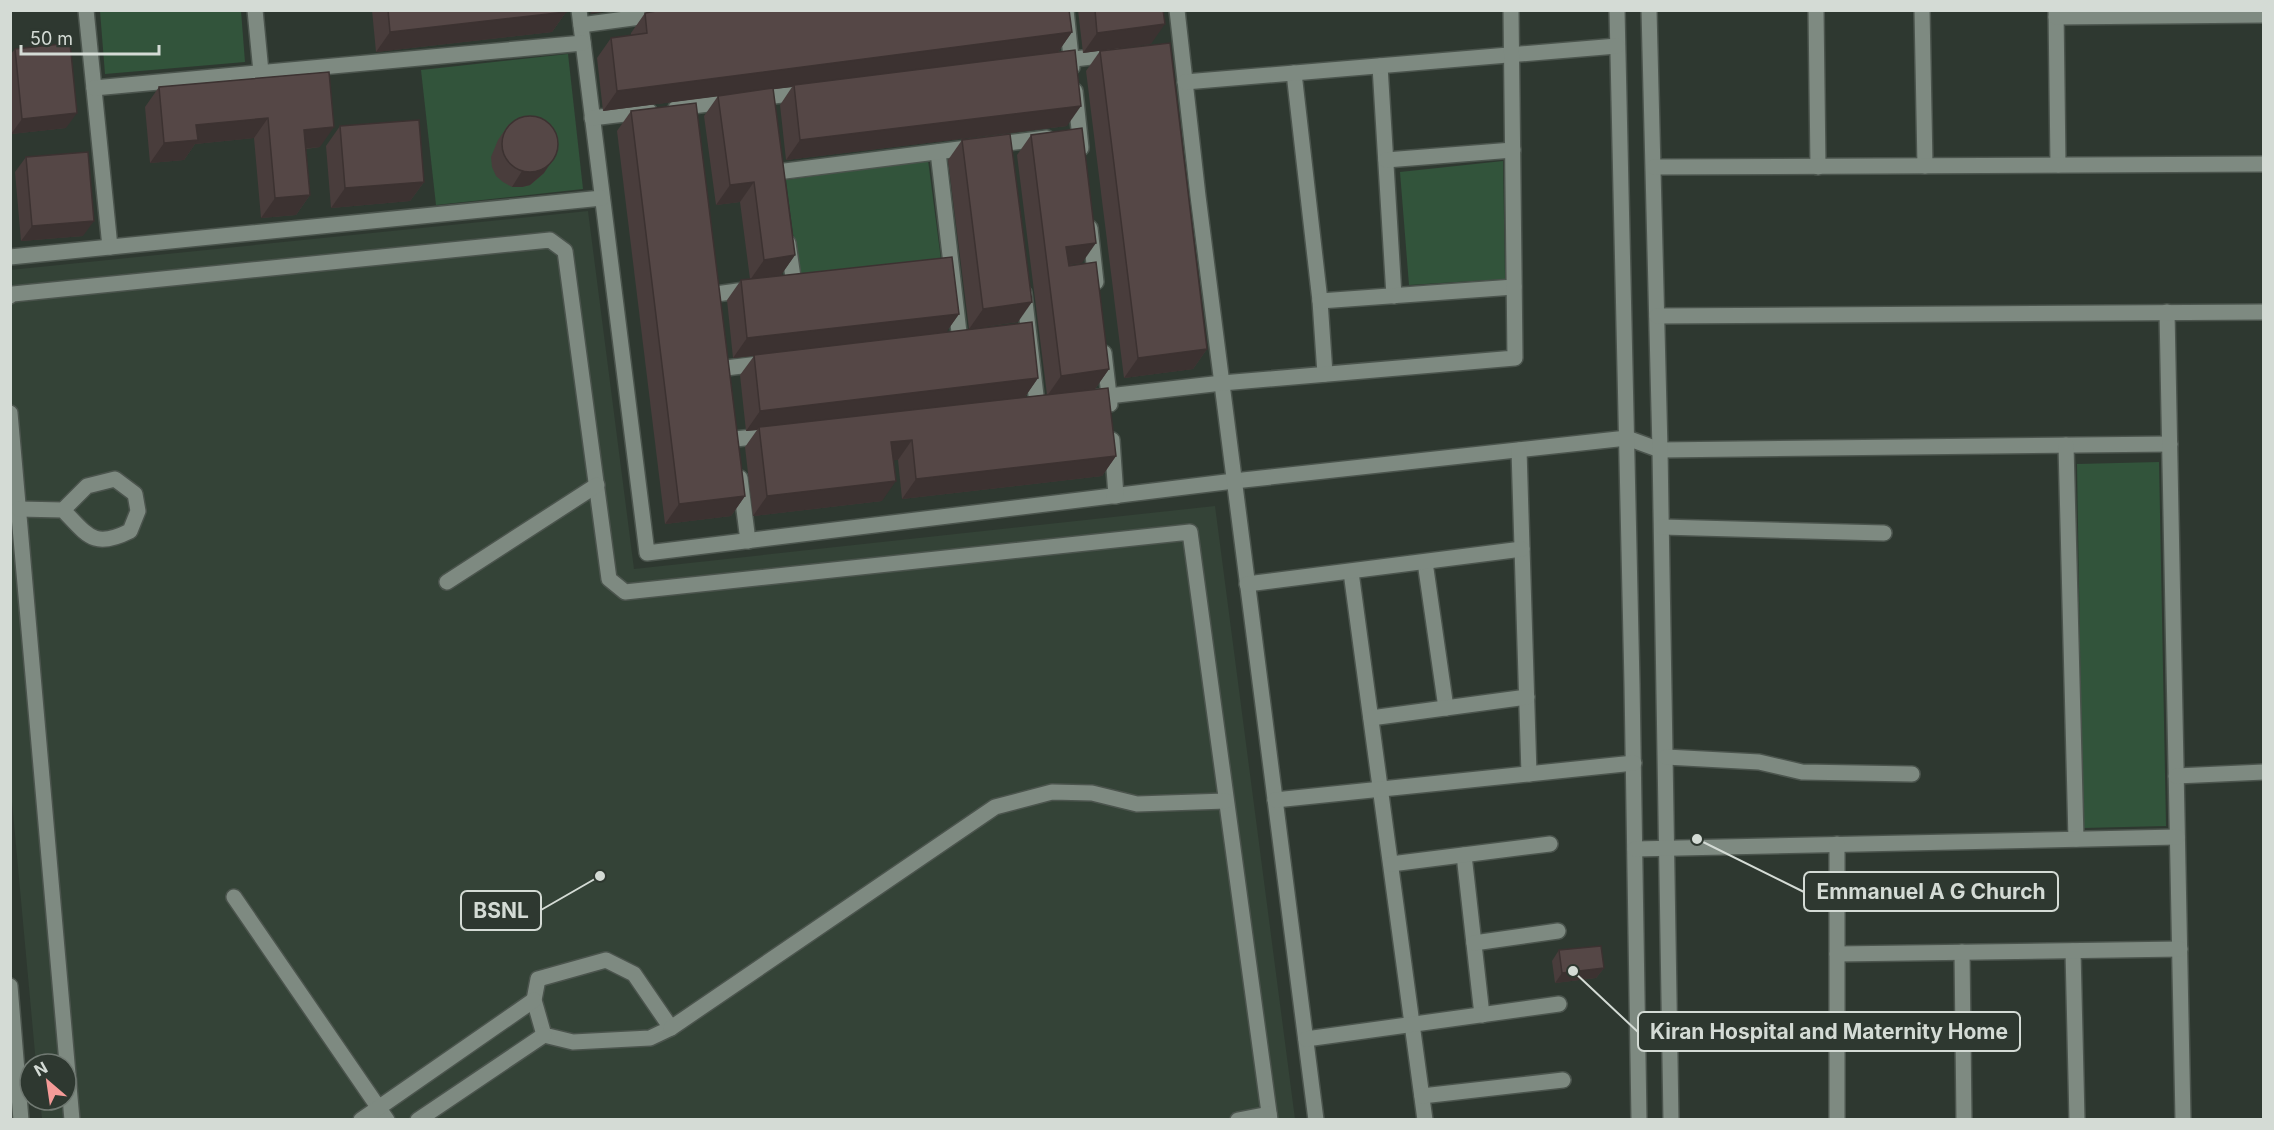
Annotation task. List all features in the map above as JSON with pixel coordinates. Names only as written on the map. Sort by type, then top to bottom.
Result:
[{"type":"street","points":[[86,10],[110,247]]},
{"type":"street","points":[[255,10],[261,72]]},
{"type":"street","points":[[692,10],[580,18],[647,553],[1234,481],[1627,438],[1660,450],[2170,444]]},
{"type":"street","points":[[1066,10],[1071,59],[1069,136],[1082,158]]},
{"type":"street","points":[[1177,10],[1175,47],[1185,82],[1316,1119]]},
{"type":"street","points":[[1078,400],[1222,383],[1515,358],[1511,10]]},
{"type":"street","points":[[1617,10],[1634,763],[1639,1119]]},
{"type":"street","points":[[1649,10],[1662,527],[1671,1119]]},
{"type":"street","points":[[1816,10],[1818,167]]},
{"type":"street","points":[[1922,10],[1925,166]]},
{"type":"street","points":[[2058,165],[2056,14],[2264,15]]},
{"type":"street","points":[[94,88],[583,43]]},
{"type":"street","points":[[1185,82],[1617,46]]},
{"type":"street","points":[[1048,62],[1137,51]]},
{"type":"street","points":[[1380,66],[1394,296]]},
{"type":"street","points":[[1294,73],[1320,301],[1325,374]]},
{"type":"street","points":[[592,118],[693,112],[767,102],[825,89]]},
{"type":"street","points":[[777,172],[938,152],[1006,150],[1069,136]]},
{"type":"street","points":[[1386,160],[1513,150]]},
{"type":"street","points":[[938,152],[946,266],[960,341]]},
{"type":"street","points":[[1654,168],[2264,164]]},
{"type":"street","points":[[10,257],[603,198]]},
{"type":"street","points":[[1089,218],[1098,301]]},
{"type":"street","points":[[716,293],[788,285],[786,228]]},
{"type":"street","points":[[10,296],[550,240],[565,250],[609,579],[625,592],[1190,532],[1269,1117],[1238,1119]]},
{"type":"street","points":[[1022,274],[1023,333],[1037,404]]},
{"type":"street","points":[[1320,301],[1514,287]]},
{"type":"street","points":[[2167,312],[2183,1119]]},
{"type":"street","points":[[1657,316],[2264,312]]},
{"type":"street","points":[[1102,337],[1109,396],[1116,496],[1114,496]]},
{"type":"street","points":[[726,368],[784,361]]},
{"type":"street","points":[[10,413],[72,1119]]},
{"type":"street","points":[[748,541],[736,445],[782,434]]},
{"type":"street","points":[[2066,445],[2076,839]]},
{"type":"street","points":[[1519,450],[1529,774]]},
{"type":"street","points":[[19,509],[63,510],[88,536],[111,541],[130,531],[138,511],[135,494],[115,479],[87,486],[63,510]]},
{"type":"street","points":[[447,582],[597,485]]},
{"type":"street","points":[[1662,527],[1884,533]]},
{"type":"street","points":[[1247,584],[1522,549]]},
{"type":"street","points":[[1425,562],[1446,708]]},
{"type":"street","points":[[1351,572],[1425,1119]]},
{"type":"street","points":[[1371,717],[1527,698]]},
{"type":"street","points":[[1666,758],[1760,762],[1802,772],[1912,774]]},
{"type":"street","points":[[1275,800],[1634,763]]},
{"type":"street","points":[[2176,776],[2264,772]]},
{"type":"street","points":[[418,1119],[544,1035],[573,1042],[639,1039],[650,1038],[671,1028],[995,807],[1052,792],[1092,793],[1137,804],[1226,801]]},
{"type":"street","points":[[1635,849],[2177,837]]},
{"type":"street","points":[[1390,864],[1550,844]]},
{"type":"street","points":[[1837,844],[1837,1119]]},
{"type":"street","points":[[1464,855],[1482,1015]]},
{"type":"street","points":[[234,897],[383,1113]]},
{"type":"street","points":[[1474,943],[1558,931]]},
{"type":"street","points":[[1837,954],[2180,949]]},
{"type":"street","points":[[2073,951],[2077,1119]]},
{"type":"street","points":[[1962,952],[1964,1119]]},
{"type":"street","points":[[544,1035],[534,1000],[538,979],[606,960],[634,974],[671,1028]]},
{"type":"street","points":[[10,986],[21,1119]]},
{"type":"street","points":[[361,1119],[383,1113],[534,1000]]},
{"type":"street","points":[[1306,1039],[1559,1004]]},
{"type":"street","points":[[1422,1096],[1563,1080]]},
{"type":"shaded area","points":[[588,211],[634,569],[1215,506],[1295,1119],[42,1119],[41,1112],[78,1112],[78,1052],[35,1052],[11,791],[10,270]]},
{"type":"green space","points":[[100,11],[241,11],[245,62],[105,74]]},
{"type":"green space","points":[[568,54],[583,189],[436,205],[421,70]]},
{"type":"green space","points":[[928,160],[941,260],[799,279],[786,180]]},
{"type":"green space","points":[[1503,161],[1505,279],[1409,285],[1400,172]]},
{"type":"green space","points":[[2159,462],[2166,826],[2083,828],[2077,464]]},
{"type":"building","points":[[388,10],[566,10],[566,12],[390,32]]},
{"type":"building","points":[[662,10],[1069,10],[1072,32],[617,91],[611,38],[647,33],[645,13]]},
{"type":"building","points":[[1095,10],[1163,10],[1165,24],[1097,33]]},
{"type":"building","points":[[70,43],[77,113],[22,119],[15,49]]},
{"type":"building","points":[[1170,43],[1207,349],[1138,358],[1100,51]]},
{"type":"building","points":[[1075,50],[1081,106],[800,140],[794,85]]},
{"type":"building","points":[[329,72],[334,127],[304,130],[310,195],[275,198],[268,118],[196,125],[198,140],[164,143],[159,87]]},
{"type":"building","points":[[773,88],[795,255],[764,260],[754,182],[730,185],[718,96]]},
{"type":"building","points":[[696,103],[745,496],[679,504],[631,111]]},
{"type":"building","points":[[530,116],[541,118],[550,124],[556,133],[558,144],[556,155],[550,164],[541,170],[530,172],[519,170],[510,164],[504,155],[502,144],[504,133],[510,124],[519,118]]},
{"type":"building","points":[[419,120],[424,182],[345,188],[340,126]]},
{"type":"building","points":[[1082,128],[1096,243],[1066,247],[1069,266],[1096,262],[1109,369],[1061,376],[1031,135]]},
{"type":"building","points":[[1010,134],[1032,302],[983,309],[962,140]]},
{"type":"building","points":[[88,152],[94,221],[32,226],[26,157]]},
{"type":"building","points":[[952,257],[959,314],[747,338],[741,280]]},
{"type":"building","points":[[1032,322],[1038,378],[760,411],[754,355]]},
{"type":"building","points":[[1108,388],[1116,456],[916,479],[912,440],[891,442],[896,481],[767,496],[759,427]]},
{"type":"building","points":[[1601,946],[1604,968],[1562,973],[1559,950]]},
{"type":"place","name":"Emmanuel A G Church","points":[[1697,839]]},
{"type":"place","name":"BSNL","points":[[600,876]]},
{"type":"place","name":"Kiran Hospital and Maternity Home","points":[[1573,971]]}]
